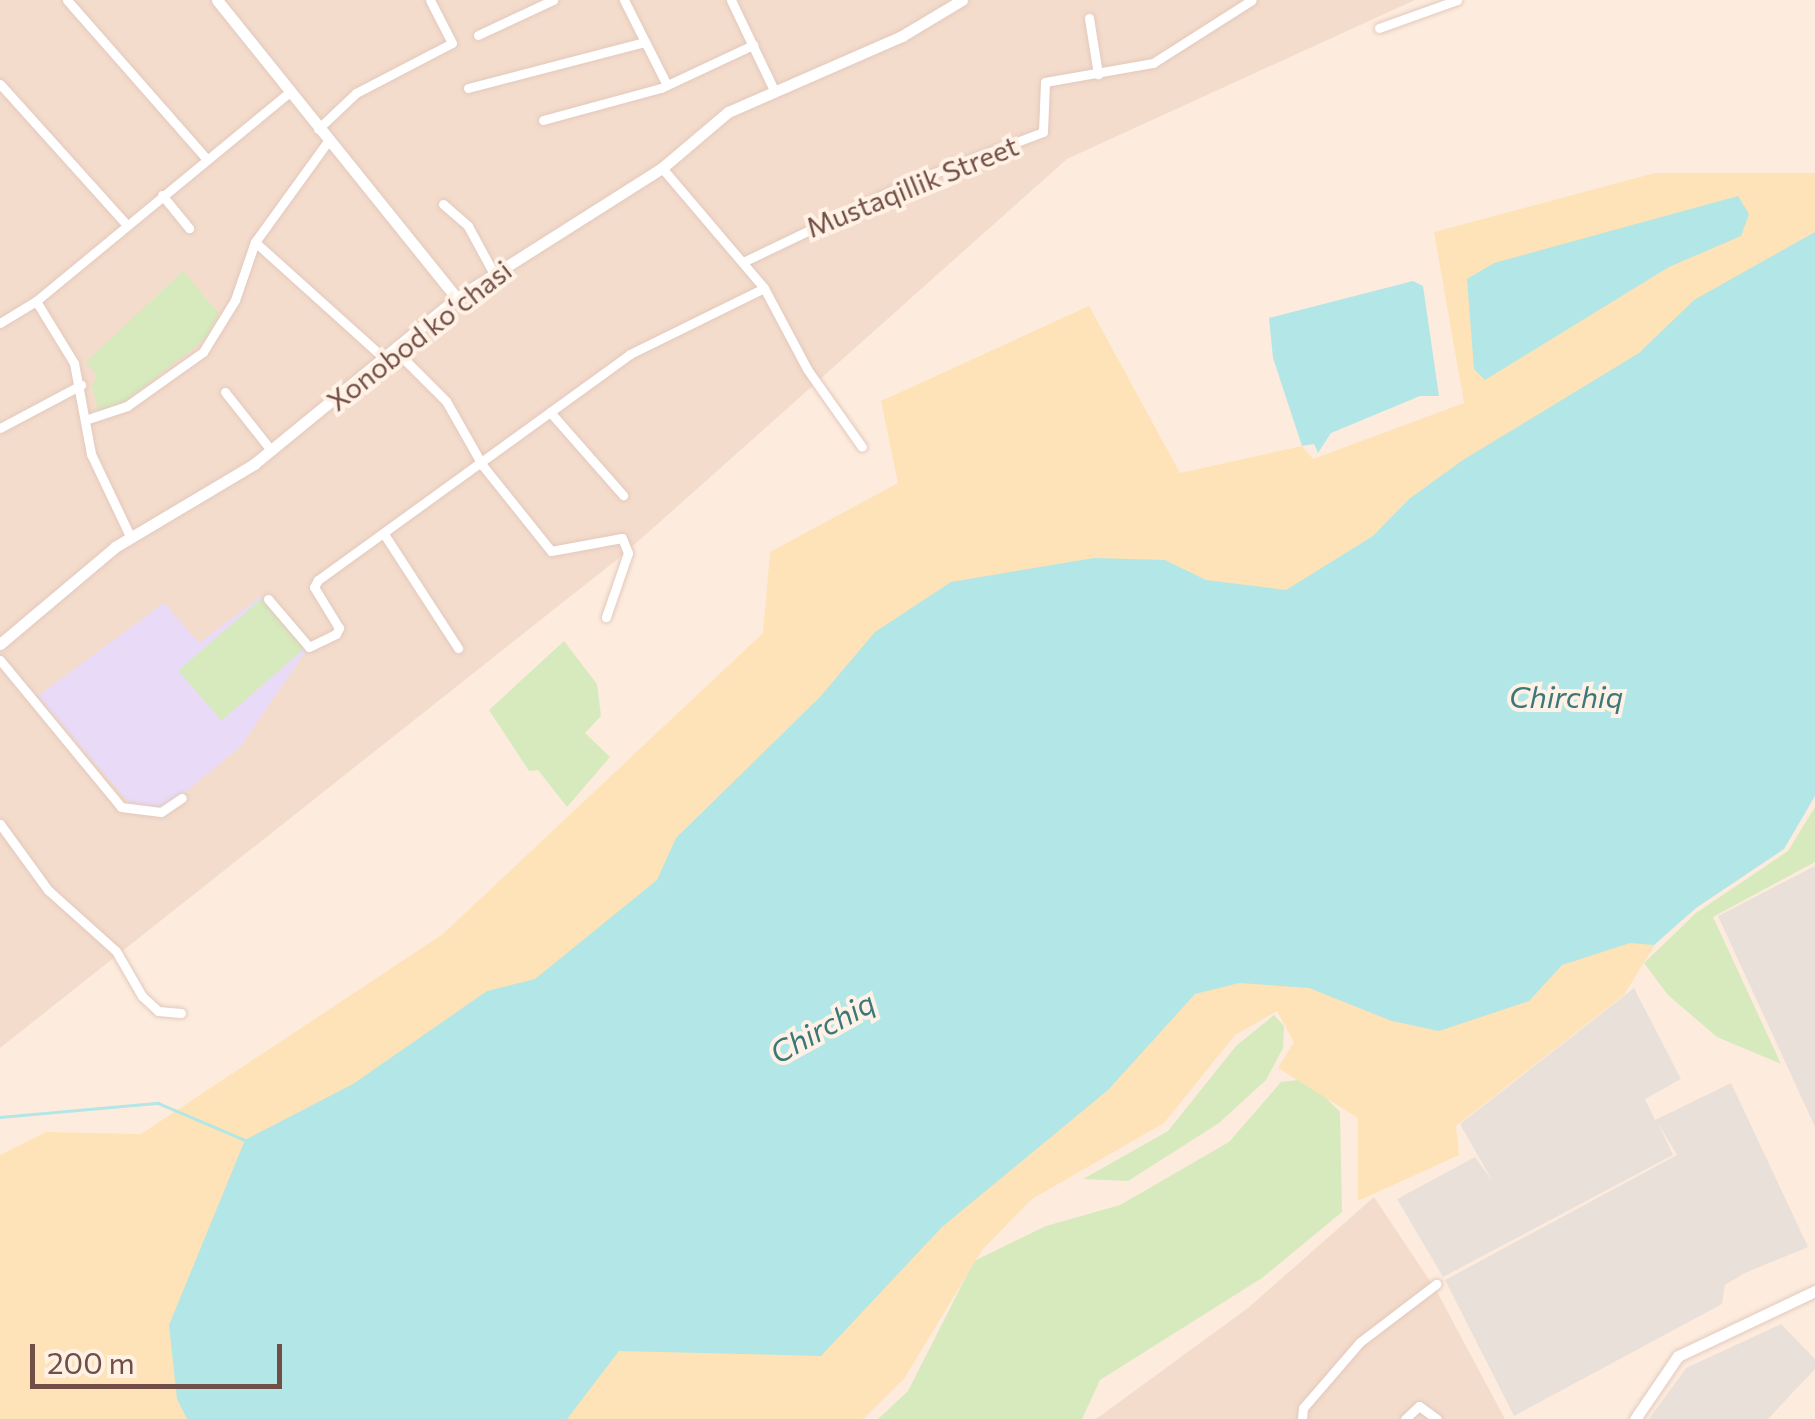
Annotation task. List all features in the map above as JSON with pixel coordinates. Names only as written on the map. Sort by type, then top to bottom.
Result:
[{"type":"main road","points":[[216,0],[287,94],[457,298]]},
{"type":"main road","name":"Xonobod koʻchasi","points":[[0,644],[130,536],[271,450],[457,298],[662,168],[728,112],[902,36],[962,0]]},
{"type":"main road","points":[[1635,1419],[1678,1356],[1815,1291]]},
{"type":"street","points":[[67,0],[206,158]]},
{"type":"street","points":[[318,128],[356,93],[452,43],[430,0]]},
{"type":"street","points":[[624,0],[666,84]]},
{"type":"street","points":[[731,0],[774,90]]},
{"type":"street","name":"Mustaqillik Street","points":[[744,262],[908,184],[1043,132],[1048,124],[1042,84],[1153,64],[1252,0]]},
{"type":"street","points":[[1379,28],[1457,0]]},
{"type":"street","points":[[478,34],[549,1]]},
{"type":"street","points":[[1089,18],[1098,74]]},
{"type":"street","points":[[468,88],[644,42]]},
{"type":"street","points":[[544,120],[630,99],[753,44]]},
{"type":"street","points":[[0,84],[126,224]]},
{"type":"street","points":[[0,323],[36,301],[287,94]]},
{"type":"street","points":[[85,420],[127,406],[202,352],[234,300],[256,242],[328,142]]},
{"type":"street","points":[[662,168],[718,240],[744,262],[764,288],[807,369],[862,446]]},
{"type":"street","points":[[162,195],[189,228]]},
{"type":"street","points":[[443,204],[468,226],[494,274]]},
{"type":"street","points":[[256,242],[446,401],[483,466],[551,551],[580,551],[622,538],[628,553],[606,617]]},
{"type":"street","points":[[268,599],[310,647],[316,646],[340,630],[315,583],[483,466],[630,354],[764,288]]},
{"type":"street","points":[[36,301],[82,385],[91,454],[130,536]]},
{"type":"street","points":[[0,428],[82,385]]},
{"type":"street","points":[[225,392],[271,450]]},
{"type":"street","points":[[550,412],[623,495]]},
{"type":"street","points":[[384,534],[458,648]]},
{"type":"street","points":[[0,660],[121,807],[161,812],[182,798]]},
{"type":"street","points":[[0,824],[48,890],[116,951],[142,996],[158,1011],[182,1013]]},
{"type":"street","points":[[1302,1419],[1302,1408],[1360,1342],[1436,1284]]},
{"type":"street","points":[[1405,1419],[1419,1406],[1437,1419]]},
{"type":"shaded area","points":[[0,0],[1415,0],[1067,159],[624,554],[0,1048]]},
{"type":"shaded area","points":[[263,595],[308,648],[241,746],[166,808],[130,804],[38,696],[164,603],[199,643]]},
{"type":"shaded area","points":[[1815,866],[1815,1127],[1718,916]]},
{"type":"shaded area","points":[[1634,988],[1681,1079],[1645,1099],[1655,1120],[1731,1083],[1808,1247],[1745,1273],[1725,1285],[1722,1304],[1514,1416],[1445,1280],[1677,1155],[1658,1123],[1673,1155],[1443,1277],[1397,1199],[1475,1157],[1493,1182],[1460,1124]]},
{"type":"shaded area","points":[[1374,1197],[1436,1290],[1505,1419],[1096,1419],[1248,1308]]},
{"type":"shaded area","points":[[1781,1324],[1815,1359],[1815,1369],[1768,1419],[1649,1419],[1686,1368]]},
{"type":"green space","points":[[183,271],[219,314],[206,338],[119,407],[99,411],[92,386],[97,375],[86,362]]},
{"type":"green space","points":[[262,598],[305,648],[222,721],[178,671]]},
{"type":"green space","points":[[564,641],[597,684],[601,716],[585,733],[610,757],[567,807],[538,770],[529,771],[489,710]]},
{"type":"green space","points":[[1815,807],[1815,862],[1713,917],[1781,1064],[1717,1037],[1668,995],[1644,963],[1696,913],[1788,851]]},
{"type":"green space","points":[[1274,1015],[1284,1026],[1283,1048],[1266,1080],[1219,1123],[1128,1181],[1083,1179],[1168,1131],[1236,1046]]},
{"type":"green space","points":[[1307,1079],[1340,1112],[1342,1212],[1262,1278],[1100,1380],[1082,1419],[878,1419],[908,1391],[974,1261],[1046,1226],[1120,1205],[1229,1142],[1281,1082]]},
{"type":"sand","name":"Chirchiq","points":[[1655,173],[1815,173],[1815,684],[1624,995],[1456,1126],[1459,1155],[1358,1201],[1358,1118],[1278,1068],[1294,1042],[1277,1011],[1235,1035],[1164,1123],[1032,1199],[982,1250],[904,1379],[863,1419],[0,1419],[0,1155],[46,1132],[141,1134],[443,934],[763,633],[770,552],[898,483],[881,401],[1089,306],[1180,473],[1302,446],[1313,459],[1464,403],[1434,232]]},
{"type":"water","points":[[1738,196],[1749,214],[1741,236],[1669,267],[1485,380],[1474,369],[1467,279],[1494,263]]},
{"type":"water","name":"Chirchiq","points":[[1815,232],[1815,796],[1784,849],[1696,908],[1654,945],[1630,943],[1562,965],[1529,1001],[1439,1031],[1392,1021],[1309,988],[1239,983],[1195,994],[1108,1090],[942,1227],[821,1356],[619,1351],[567,1419],[187,1419],[177,1399],[169,1325],[245,1140],[353,1084],[487,991],[535,979],[657,880],[676,838],[820,697],[875,632],[951,582],[1094,558],[1165,560],[1206,580],[1286,590],[1373,536],[1409,499],[1463,460],[1639,353],[1694,300]]},
{"type":"water","points":[[1413,281],[1423,286],[1439,396],[1420,396],[1331,433],[1318,453],[1314,444],[1302,446],[1273,358],[1269,318]]},
{"type":"waterway","points":[[0,1117],[158,1103],[245,1140]]}]
